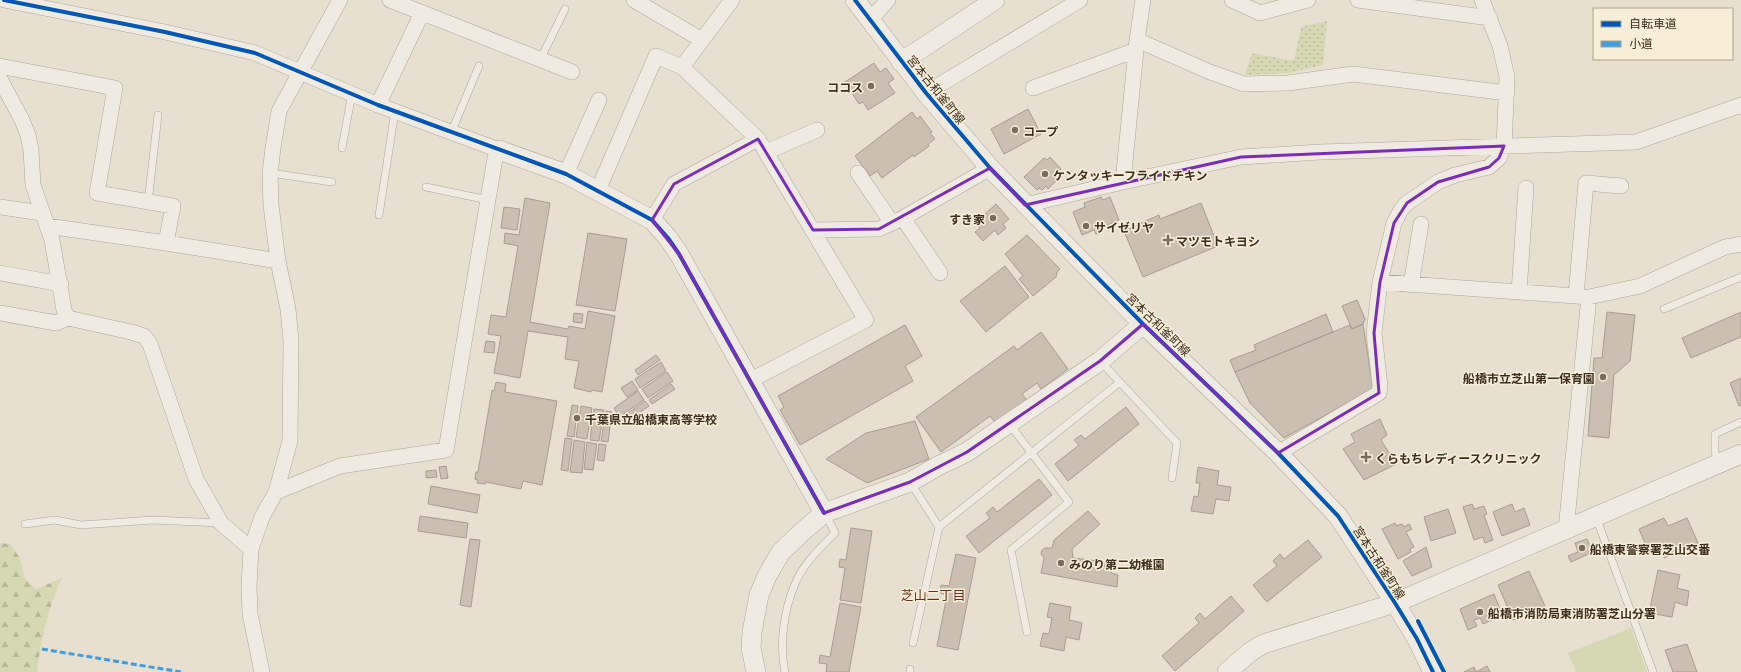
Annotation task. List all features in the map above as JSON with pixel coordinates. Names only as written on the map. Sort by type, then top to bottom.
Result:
[{"type":"street","points":[[4,0],[165,32],[255,53],[299,73],[352,93],[378,105],[566,174],[652,220],[668,238],[679,254],[824,513]]},
{"type":"street","points":[[262,672],[250,614],[249,586],[251,549],[262,517],[276,492],[290,441],[291,395],[291,340],[288,309],[278,261],[271,205],[270,174],[279,111],[340,0]]},
{"type":"street","points":[[390,0],[572,72]]},
{"type":"street","points":[[634,0],[702,40]]},
{"type":"street","points":[[682,67],[732,0]]},
{"type":"street","name":"宮本古和釜町線","points":[[855,0],[869,21],[901,62],[990,168],[1143,324],[1278,453],[1338,516],[1417,639],[1431,670]]},
{"type":"street","points":[[869,21],[888,0]]},
{"type":"street","points":[[901,62],[995,0]]},
{"type":"street","points":[[926,93],[1080,0]]},
{"type":"street","points":[[1123,182],[1136,45],[1142,0]]},
{"type":"street","points":[[1232,0],[1260,13],[1308,0]]},
{"type":"street","points":[[1358,0],[1410,3],[1490,18]]},
{"type":"street","points":[[1278,453],[1379,393],[1380,386],[1374,333],[1380,282],[1394,224],[1401,210],[1407,203],[1438,182],[1455,175],[1489,167],[1499,158],[1504,146],[1507,77],[1500,46],[1482,0]]},
{"type":"street","points":[[378,105],[422,13]]},
{"type":"street","points":[[1033,88],[1136,45],[1244,84],[1288,83],[1353,74],[1507,93]]},
{"type":"street","points":[[598,190],[656,56],[682,67],[758,139],[866,320],[749,381]]},
{"type":"street","points":[[0,66],[116,88],[97,193],[173,206],[166,243]]},
{"type":"street","points":[[0,78],[6,100],[28,135],[31,150],[33,185],[52,240],[61,284],[64,310],[68,318]]},
{"type":"street","points":[[566,174],[599,100]]},
{"type":"street","points":[[1025,204],[1241,157],[1320,152],[1636,142],[1741,105]]},
{"type":"street","points":[[766,152],[817,130]]},
{"type":"street","points":[[652,220],[674,184],[758,139]]},
{"type":"street","points":[[276,492],[340,466],[446,450],[495,158],[499,150]]},
{"type":"street","points":[[813,230],[879,229],[990,168]]},
{"type":"street","points":[[858,173],[940,273]]},
{"type":"street","points":[[1566,530],[1582,296],[1586,183],[1622,186]]},
{"type":"street","points":[[1519,292],[1526,188]]},
{"type":"street","points":[[0,207],[45,220],[166,243],[278,261]]},
{"type":"street","points":[[1411,285],[1421,224]]},
{"type":"street","points":[[1380,282],[1582,296],[1640,286],[1726,247],[1741,244]]},
{"type":"street","points":[[0,273],[61,284]]},
{"type":"street","points":[[0,313],[56,323],[68,318],[144,336],[150,344],[196,479],[221,523],[251,549]]},
{"type":"street","points":[[756,672],[751,648],[752,632],[759,594],[767,576],[781,552],[824,513],[910,482],[967,452],[1100,361],[1143,324]]},
{"type":"street","points":[[1227,672],[1250,652],[1263,644],[1395,603],[1741,454]]},
{"type":"lane","points":[[540,60],[565,8]]},
{"type":"lane","points":[[451,133],[479,66]]},
{"type":"lane","points":[[342,148],[352,93]]},
{"type":"lane","points":[[379,215],[395,111]]},
{"type":"lane","points":[[148,202],[158,115]]},
{"type":"lane","points":[[270,174],[332,182]]},
{"type":"lane","points":[[426,187],[488,200]]},
{"type":"lane","points":[[1664,309],[1741,277]]},
{"type":"lane","points":[[1100,361],[1177,444],[1172,478]]},
{"type":"lane","points":[[913,644],[939,527],[1120,382]]},
{"type":"lane","points":[[1719,463],[1715,452],[1715,434],[1741,422]]},
{"type":"lane","points":[[1009,424],[1030,454],[1069,502],[1011,550],[1027,632]]},
{"type":"lane","points":[[910,482],[939,527]]},
{"type":"lane","points":[[785,672],[782,659],[785,624],[795,583],[816,552],[835,533],[824,513]]},
{"type":"lane","points":[[1596,517],[1653,672]]},
{"type":"lane","points":[[25,524],[55,520],[81,525],[154,520],[221,523]]},
{"type":"highlighted area","points":[[758,139],[813,230],[879,229],[990,168],[1025,205],[1241,157],[1504,146],[1499,158],[1489,167],[1438,182],[1407,203],[1394,223],[1380,282],[1374,333],[1379,393],[1278,453],[1143,324],[1100,361],[967,452],[910,482],[824,513],[679,254],[652,220],[674,184]]},
{"type":"green space","points":[[1327,21],[1323,65],[1289,73],[1245,75],[1252,53],[1294,61],[1301,27]]},
{"type":"green space","points":[[0,543],[10,544],[20,558],[25,579],[36,589],[62,578],[46,624],[37,672],[0,672]]},
{"type":"green space","points":[[1631,628],[1647,672],[1576,672],[1568,653]]},
{"type":"building","points":[[874,63],[880,72],[886,68],[894,79],[888,83],[895,93],[868,110],[863,102],[859,104],[845,82]]},
{"type":"building","points":[[1028,109],[1041,134],[1004,154],[991,129]]},
{"type":"building","points":[[912,112],[917,119],[920,116],[932,132],[930,133],[935,139],[928,144],[929,146],[914,157],[913,155],[882,178],[877,171],[870,176],[855,156]]},
{"type":"building","points":[[1050,157],[1061,169],[1058,172],[1060,173],[1054,179],[1056,181],[1048,189],[1046,186],[1042,190],[1039,188],[1037,190],[1024,177],[1044,158],[1047,160]]},
{"type":"building","points":[[1101,197],[1103,200],[1110,197],[1119,220],[1100,228],[1101,232],[1096,234],[1094,230],[1082,235],[1073,212],[1085,207],[1084,203]]},
{"type":"building","points":[[525,198],[550,203],[530,322],[568,329],[569,326],[585,329],[588,311],[615,316],[602,392],[592,390],[591,392],[574,388],[579,361],[565,359],[568,337],[528,331],[520,378],[494,373],[501,336],[488,334],[491,315],[506,317],[518,246],[504,243],[505,233],[519,235]]},
{"type":"building","points":[[1201,203],[1218,246],[1143,277],[1124,231],[1159,215],[1160,219]]},
{"type":"building","points":[[996,204],[1009,219],[1003,224],[1006,228],[998,235],[995,230],[983,241],[975,232],[980,228],[975,223]]},
{"type":"building","points":[[504,207],[520,209],[517,230],[501,228]]},
{"type":"building","points":[[588,233],[627,239],[615,311],[576,305]]},
{"type":"building","points":[[1027,235],[1060,269],[1057,272],[1056,277],[1033,296],[1019,279],[1023,276],[1005,254]]},
{"type":"building","points":[[1005,266],[1029,297],[986,332],[960,301]]},
{"type":"building","points":[[1357,300],[1365,319],[1363,324],[1352,329],[1342,306]]},
{"type":"building","points":[[1607,312],[1635,315],[1630,361],[1614,375],[1609,438],[1588,436],[1594,358],[1602,358]]},
{"type":"building","points":[[1741,312],[1741,337],[1691,358],[1682,338]]},
{"type":"building","points":[[574,313],[583,314],[582,323],[573,322]]},
{"type":"building","points":[[1326,314],[1333,332],[1235,372],[1230,360],[1256,350],[1254,345]]},
{"type":"building","points":[[1363,324],[1373,389],[1284,438],[1250,403],[1235,372],[1350,325],[1352,329]]},
{"type":"building","points":[[905,325],[922,356],[905,366],[913,381],[800,445],[780,410],[784,407],[778,396]]},
{"type":"building","points":[[1041,332],[1068,369],[1041,389],[1037,383],[1022,394],[1028,402],[997,425],[990,416],[941,452],[916,417],[1014,346],[1017,350]]},
{"type":"building","points":[[486,341],[495,342],[494,353],[484,352]]},
{"type":"building","points":[[656,355],[660,360],[638,375],[635,370]]},
{"type":"building","points":[[661,362],[666,371],[640,388],[635,379]]},
{"type":"building","points":[[667,372],[673,381],[648,398],[642,389]]},
{"type":"building","points":[[1741,378],[1741,405],[1739,406],[1730,383]]},
{"type":"building","points":[[632,381],[638,390],[627,397],[621,388]]},
{"type":"building","points":[[496,382],[506,384],[505,392],[557,401],[542,485],[523,481],[521,489],[486,482],[485,484],[477,483],[478,480],[475,479],[476,472],[478,472],[492,390],[494,391]]},
{"type":"building","points":[[671,384],[675,389],[652,404],[649,400]]},
{"type":"building","points":[[638,391],[644,400],[619,417],[614,408]]},
{"type":"building","points":[[645,401],[649,406],[624,423],[621,418]]},
{"type":"building","points":[[572,405],[578,406],[574,437],[567,436]]},
{"type":"building","points":[[581,406],[592,408],[587,439],[576,437]]},
{"type":"building","points":[[1126,407],[1139,424],[1068,481],[1055,464],[1079,445],[1074,440],[1081,435],[1085,439]]},
{"type":"building","points":[[594,409],[604,410],[599,441],[590,440]]},
{"type":"building","points":[[606,411],[612,412],[608,442],[601,441]]},
{"type":"building","points":[[1380,419],[1387,435],[1381,440],[1396,464],[1364,480],[1343,449],[1355,442],[1351,434]]},
{"type":"building","points":[[915,421],[929,459],[867,483],[826,459],[866,433]]},
{"type":"building","points":[[565,438],[572,439],[568,471],[561,470]]},
{"type":"building","points":[[574,440],[585,442],[582,473],[570,472]]},
{"type":"building","points":[[587,442],[597,444],[593,470],[584,469]]},
{"type":"building","points":[[599,444],[606,445],[604,461],[597,460]]},
{"type":"building","points":[[446,466],[448,478],[441,479],[439,467]]},
{"type":"building","points":[[1198,467],[1219,471],[1217,485],[1231,487],[1229,501],[1216,499],[1213,514],[1191,511],[1194,496],[1198,497],[1200,483],[1196,483]]},
{"type":"building","points":[[436,470],[437,477],[426,478],[426,471]]},
{"type":"building","points":[[1039,479],[1052,495],[979,553],[966,536],[990,518],[986,513],[993,507],[997,512]]},
{"type":"building","points":[[431,486],[480,495],[477,513],[428,504]]},
{"type":"building","points":[[1472,504],[1474,509],[1484,506],[1487,514],[1484,515],[1493,540],[1485,543],[1483,537],[1474,540],[1463,507]]},
{"type":"building","points":[[1512,504],[1515,512],[1524,508],[1530,525],[1502,536],[1493,512]]},
{"type":"building","points":[[1448,509],[1456,533],[1431,541],[1424,517]]},
{"type":"building","points":[[1088,511],[1100,524],[1072,549],[1073,558],[1106,562],[1104,567],[1111,568],[1111,573],[1118,575],[1117,587],[1041,573],[1044,558],[1041,554],[1042,550],[1045,548],[1052,548],[1054,540]]},
{"type":"building","points":[[420,516],[468,523],[466,538],[418,531]]},
{"type":"building","points":[[1664,518],[1668,526],[1687,518],[1698,543],[1664,558],[1662,552],[1669,549],[1668,545],[1649,553],[1639,529]]},
{"type":"building","points":[[1395,523],[1396,526],[1402,524],[1404,527],[1409,524],[1412,529],[1406,532],[1414,547],[1410,549],[1411,552],[1398,559],[1382,529]]},
{"type":"building","points":[[851,528],[872,531],[861,603],[840,600],[845,568],[839,567],[840,559],[846,560]]},
{"type":"building","points":[[470,539],[480,540],[471,607],[460,605]]},
{"type":"building","points":[[1587,539],[1593,552],[1571,562],[1568,556],[1578,552],[1575,543]]},
{"type":"building","points":[[1308,540],[1322,557],[1267,602],[1253,585],[1277,566],[1273,561],[1280,554],[1284,559]]},
{"type":"building","points":[[1426,547],[1432,567],[1412,576],[1403,561]]},
{"type":"building","points":[[956,554],[976,558],[958,650],[937,646],[947,595],[940,593],[941,585],[949,586]]},
{"type":"building","points":[[1658,570],[1680,575],[1677,588],[1689,591],[1687,606],[1675,602],[1672,617],[1649,613]]},
{"type":"building","points":[[1529,571],[1545,606],[1513,620],[1498,585]]},
{"type":"building","points":[[1494,594],[1500,609],[1497,611],[1500,616],[1483,624],[1480,618],[1474,620],[1477,626],[1468,630],[1460,609]]},
{"type":"building","points":[[1231,596],[1244,611],[1175,671],[1162,656],[1199,623],[1195,618],[1200,613],[1205,619]]},
{"type":"building","points":[[840,603],[861,607],[849,672],[826,672],[827,664],[819,663],[820,655],[830,657]]},
{"type":"building","points":[[1050,603],[1071,607],[1069,620],[1082,623],[1079,640],[1066,637],[1064,651],[1040,646],[1043,633],[1049,634],[1052,618],[1047,617]]},
{"type":"building","points":[[1687,644],[1697,672],[1673,672],[1665,650]]},
{"type":"building","points":[[1487,666],[1490,672],[1476,672]]},
{"type":"building","points":[[1474,667],[1476,672],[1464,672]]},
{"type":"marked path","points":[[42,649],[181,672]]},
{"type":"cycle path","points":[[4,0],[165,32],[255,53],[378,105],[566,174],[652,220],[668,238],[679,254],[824,513]]},
{"type":"cycle path","points":[[855,0],[926,93],[990,168],[1143,324],[1278,453],[1338,516],[1417,639],[1433,672]]},
{"type":"cycle path","points":[[1418,621],[1444,672]]},
{"type":"place","name":"ココス","points":[[871,86]]},
{"type":"place","name":"コープ","points":[[1015,130]]},
{"type":"place","name":"ケンタッキーフライドチキン","points":[[1045,174]]},
{"type":"place","name":"すき家","points":[[993,218]]},
{"type":"place","name":"サイゼリヤ","points":[[1086,226]]},
{"type":"place","name":"マツモトキヨシ","points":[[1168,240]]},
{"type":"place","name":"船橋市立芝山第一保育園","points":[[1603,377]]},
{"type":"place","name":"千葉県立船橋東高等学校","points":[[577,418]]},
{"type":"place","name":"くらもちレディースクリニック","points":[[1366,457]]},
{"type":"place","name":"船橋東警察署芝山交番","points":[[1582,548]]},
{"type":"place","name":"みのり第二幼稚園","points":[[1061,563]]},
{"type":"place","name":"船橋市消防局東消防署芝山分署","points":[[1480,612]]},
{"type":"district","name":"芝山二丁目","points":[[933,594]]}]
